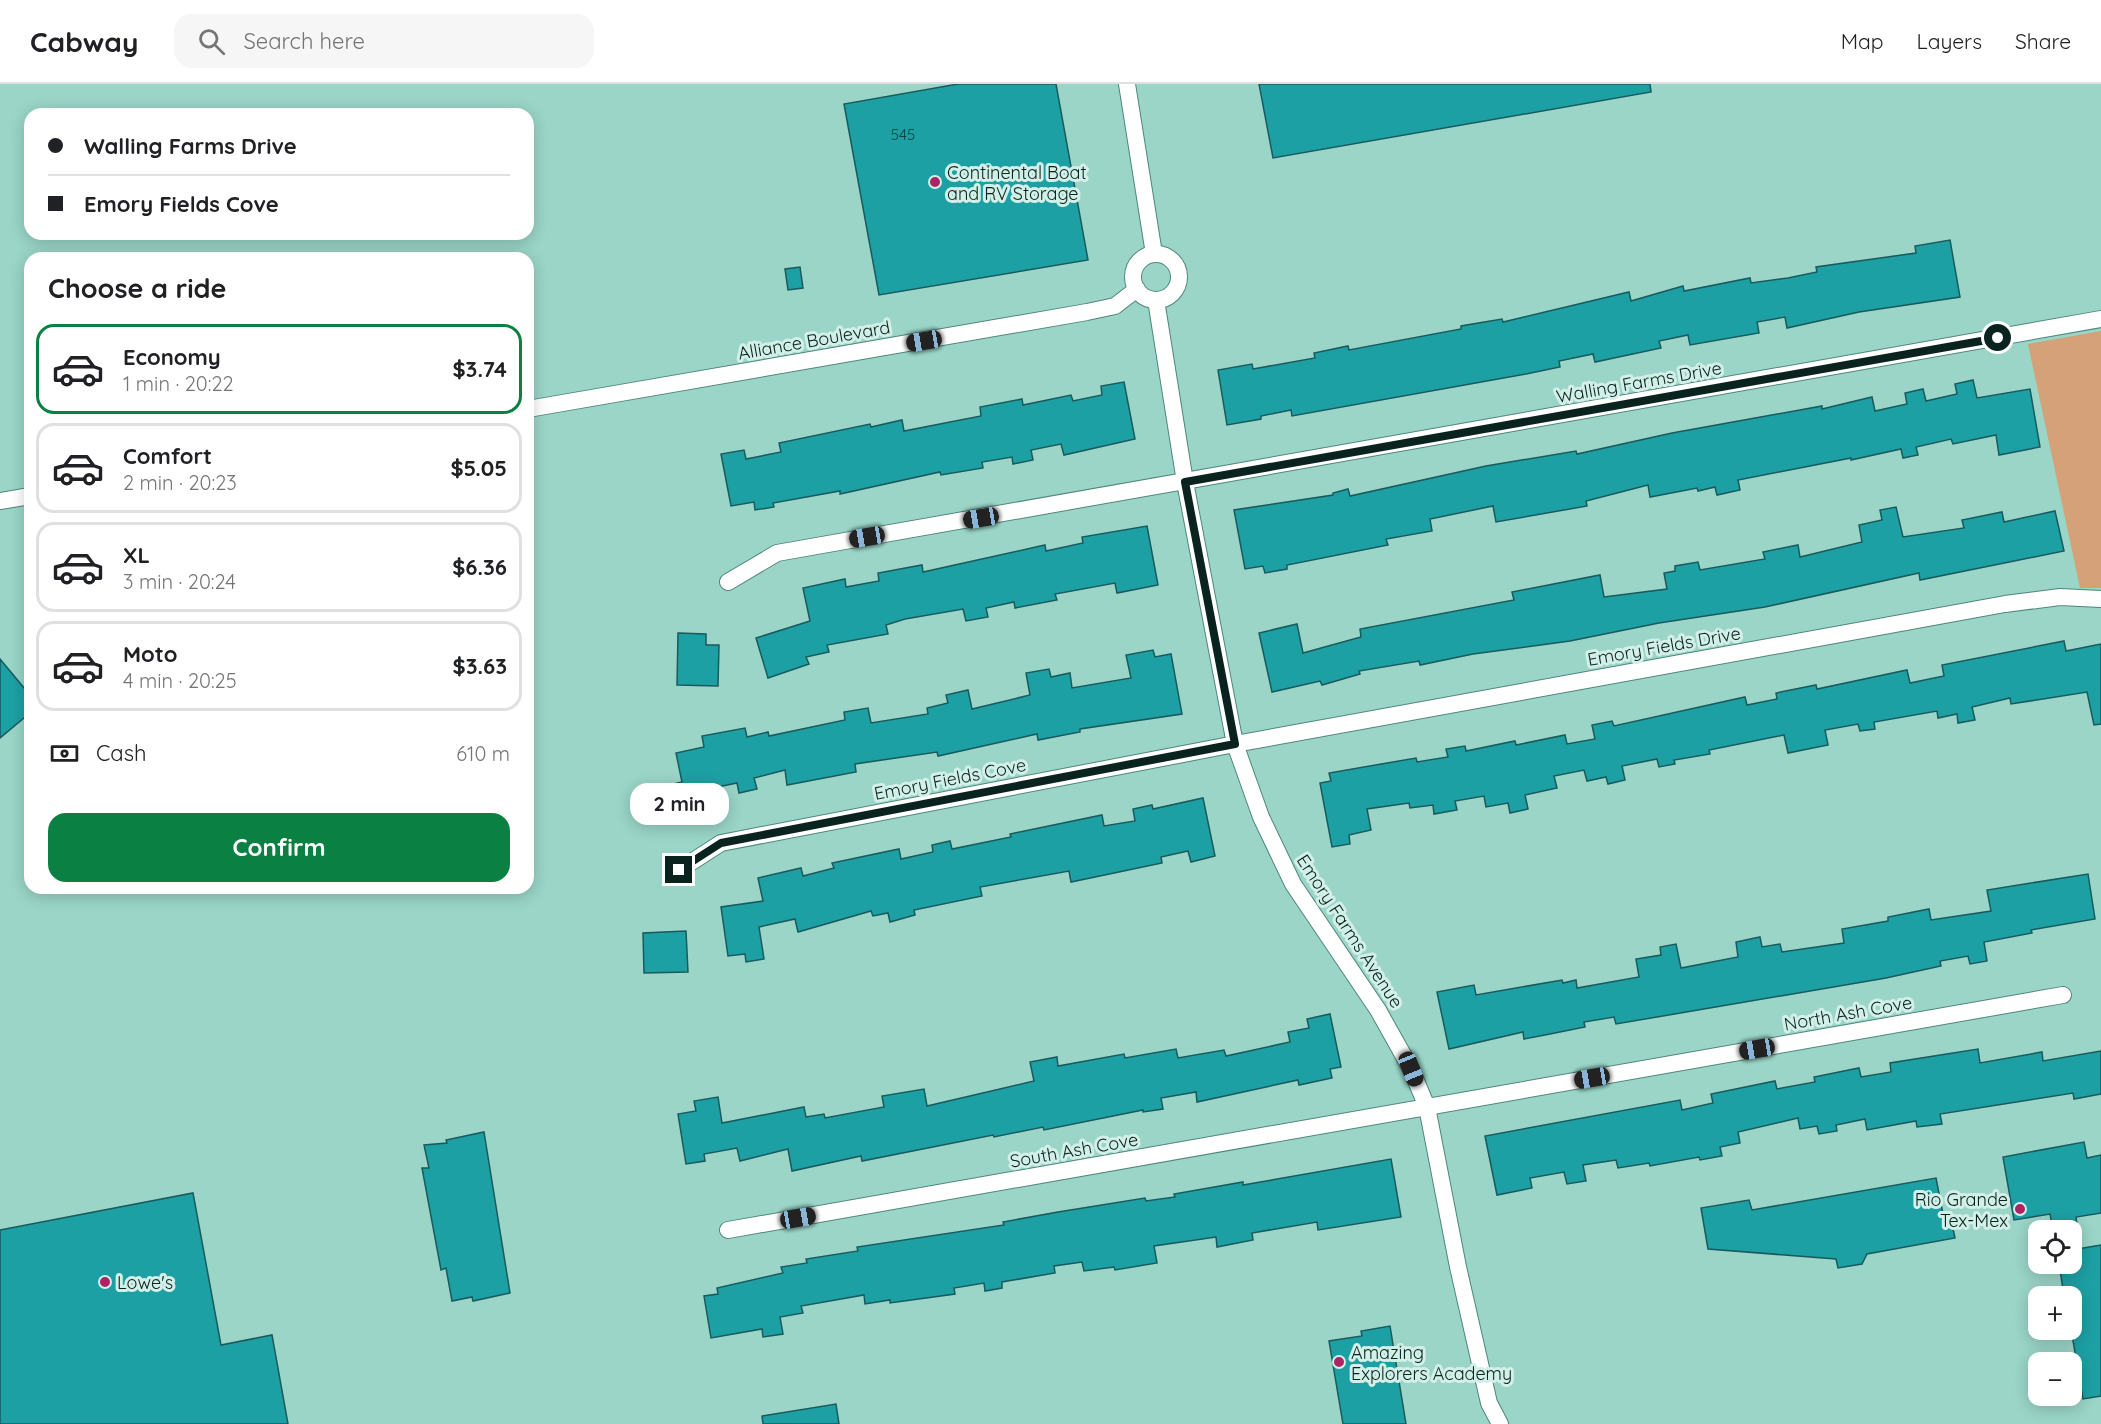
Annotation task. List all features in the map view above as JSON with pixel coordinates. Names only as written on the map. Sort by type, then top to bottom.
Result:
[{"type":"street","points":[[1127,84],[1154,254]]},
{"type":"street","points":[[1154,254],[1174,262],[1179,276],[1178,283],[1170,296],[1156,300],[1142,295],[1137,289],[1134,282],[1136,267],[1147,256],[1154,254]]},
{"type":"street","name":"Alliance Boulevard","points":[[534,409],[1087,312],[1115,306],[1137,289]]},
{"type":"street","name":"Emory Farms Avenue","points":[[1156,300],[1185,482],[1235,744],[1261,817],[1293,884],[1378,1010],[1411,1069],[1427,1107],[1458,1267],[1489,1403],[1500,1424]]},
{"type":"street","name":"Walling Farms Drive","points":[[728,582],[777,553],[2101,319]]},
{"type":"street","points":[[0,501],[24,497]]},
{"type":"street","name":"Emory Fields Drive","points":[[1235,744],[2005,604],[2060,597],[2101,599]]},
{"type":"street","name":"Emory Fields Cove","points":[[679,870],[721,843],[1235,744]]},
{"type":"street","name":"North Ash Cove","points":[[1427,1107],[2063,995]]},
{"type":"street","name":"South Ash Cove","points":[[728,1230],[1427,1107]]},
{"type":"street","name":"Emory Farms Avenue","points":[[1486,1424],[1489,1403]]},
{"type":"shaded area","points":[[2101,331],[2101,588],[2080,588],[2028,344]]},
{"type":"building","points":[[958,84],[1056,84],[1088,260],[879,295],[844,104]]},
{"type":"building","points":[[1259,84],[1650,84],[1651,92],[1273,158]]},
{"type":"building","points":[[1950,240],[1960,297],[1859,312],[1787,328],[1785,317],[1757,322],[1759,333],[1690,345],[1688,335],[1659,341],[1661,348],[1595,362],[1593,354],[1559,361],[1560,367],[1526,374],[1292,416],[1291,410],[1261,416],[1261,419],[1227,425],[1218,370],[1252,364],[1253,369],[1315,358],[1314,353],[1348,346],[1349,350],[1502,319],[1503,322],[1629,292],[1631,301],[1683,286],[1684,291],[1750,278],[1751,283],[1788,278],[1817,272],[1816,267],[1916,253],[1915,246]]},
{"type":"building","points":[[800,267],[803,288],[788,290],[785,269]]},
{"type":"building","points":[[1973,380],[1977,398],[2030,389],[2040,447],[1999,455],[1996,435],[1953,444],[1951,439],[1916,447],[1918,455],[1903,458],[1901,449],[1738,480],[1740,490],[1717,495],[1715,487],[1650,497],[1648,485],[1586,501],[1587,506],[1496,522],[1493,506],[1430,519],[1432,531],[1386,539],[1388,545],[1287,565],[1287,569],[1265,573],[1263,566],[1245,569],[1234,510],[1333,495],[1333,493],[1348,489],[1350,496],[1486,466],[1576,451],[1577,454],[1672,433],[1822,406],[1822,409],[1872,397],[1875,411],[1907,404],[1905,393],[1923,389],[1926,401],[1957,394],[1955,384]]},
{"type":"building","points":[[1124,382],[1135,439],[1064,455],[1061,444],[1031,450],[1033,460],[1013,464],[1012,457],[982,462],[983,468],[941,475],[940,472],[840,494],[840,491],[773,503],[774,507],[755,510],[754,502],[731,506],[721,454],[744,450],[746,459],[781,452],[779,443],[870,424],[871,427],[902,420],[904,431],[981,416],[980,407],[1022,399],[1023,405],[1071,395],[1073,401],[1102,395],[1101,386]]},
{"type":"building","points":[[1896,507],[1903,537],[1964,528],[1962,520],[2002,512],[2004,522],[2055,511],[2064,551],[1920,580],[1919,573],[1765,607],[1659,623],[1570,641],[1473,654],[1420,665],[1419,661],[1359,671],[1360,674],[1322,685],[1320,681],[1272,692],[1259,633],[1297,624],[1303,653],[1361,637],[1360,629],[1514,600],[1512,592],[1600,575],[1604,597],[1667,589],[1664,573],[1675,571],[1675,566],[1698,562],[1700,570],[1765,559],[1763,552],[1798,545],[1800,557],[1862,542],[1859,525],[1882,520],[1880,510]]},
{"type":"building","points":[[1147,526],[1158,585],[1117,593],[1115,583],[1055,594],[1057,600],[1015,608],[1014,602],[986,608],[988,617],[966,621],[963,609],[905,619],[886,625],[888,634],[827,645],[829,652],[806,657],[809,664],[768,678],[756,638],[810,621],[803,588],[845,579],[846,587],[879,581],[878,573],[922,565],[923,572],[1045,545],[1046,551],[1083,543],[1082,537]]},
{"type":"building","points":[[678,633],[706,634],[706,645],[719,645],[718,686],[677,685]]},
{"type":"building","points":[[2064,641],[2066,651],[2101,644],[2101,724],[2094,725],[2087,692],[2011,704],[2010,698],[1972,707],[1975,720],[1958,723],[1957,714],[1938,718],[1937,711],[1874,722],[1875,729],[1860,731],[1858,724],[1825,730],[1828,745],[1788,753],[1784,735],[1709,750],[1710,754],[1674,760],[1675,764],[1659,767],[1657,759],[1622,766],[1625,780],[1608,784],[1606,777],[1587,781],[1584,770],[1554,776],[1557,788],[1525,795],[1528,809],[1510,813],[1508,803],[1486,807],[1484,796],[1455,801],[1457,810],[1434,814],[1433,805],[1410,808],[1409,803],[1367,809],[1371,830],[1349,835],[1350,844],[1332,847],[1320,783],[1331,781],[1329,773],[1416,758],[1417,762],[1448,757],[1446,749],[1465,746],[1466,751],[1515,741],[1516,745],[1565,735],[1567,744],[1595,739],[1592,725],[1612,721],[1614,726],[1745,697],[1747,705],[1777,699],[1776,693],[1816,685],[1817,689],[1907,670],[1910,683],[1944,676],[1942,665]]},
{"type":"building","points":[[1153,650],[1155,657],[1171,654],[1182,714],[1080,729],[1080,732],[1038,740],[1037,734],[938,756],[937,752],[855,764],[856,772],[787,785],[785,770],[754,778],[757,789],[739,793],[737,783],[703,790],[705,798],[678,804],[673,784],[682,782],[676,753],[704,747],[702,736],[745,728],[747,737],[768,732],[769,736],[845,720],[844,712],[868,708],[871,723],[928,714],[927,708],[948,703],[946,695],[968,690],[972,709],[1030,695],[1026,673],[1049,669],[1051,677],[1070,673],[1072,688],[1131,678],[1126,655]]},
{"type":"building","points":[[0,659],[24,688],[24,718],[0,738]]},
{"type":"building","points":[[1203,798],[1215,856],[1191,862],[1188,851],[1161,857],[1162,863],[1071,882],[1069,871],[980,887],[982,896],[914,910],[915,915],[890,922],[888,913],[873,916],[871,911],[798,932],[795,919],[759,927],[764,959],[746,962],[745,954],[728,956],[721,907],[763,901],[758,878],[801,868],[803,876],[834,868],[832,863],[899,849],[901,859],[933,852],[932,845],[950,841],[952,849],[1011,837],[1010,834],[1102,815],[1104,826],[1135,821],[1133,809],[1152,805],[1153,809]]},
{"type":"building","points":[[2088,874],[2095,919],[2031,930],[2032,933],[1984,942],[1987,961],[1970,964],[1968,956],[1940,961],[1941,966],[1886,978],[1616,1024],[1614,1017],[1584,1022],[1585,1027],[1550,1034],[1524,1039],[1523,1032],[1449,1049],[1437,992],[1474,985],[1476,995],[1562,980],[1563,983],[1576,980],[1577,988],[1639,977],[1636,959],[1661,955],[1660,947],[1676,944],[1681,968],[1738,957],[1736,942],[1760,937],[1762,947],[1780,944],[1782,952],[1844,943],[1842,929],[1888,921],[1888,917],[1929,909],[1931,920],[1991,911],[1987,890]]},
{"type":"building","points":[[686,931],[688,972],[644,973],[643,933]]},
{"type":"building","points":[[1330,1014],[1341,1067],[1330,1069],[1332,1078],[1299,1085],[1298,1080],[1197,1102],[1196,1092],[1161,1098],[1163,1109],[1143,1112],[1143,1110],[1044,1130],[1043,1127],[994,1137],[993,1135],[862,1161],[861,1156],[792,1171],[788,1149],[740,1161],[737,1148],[704,1154],[705,1161],[686,1164],[678,1114],[696,1111],[694,1101],[718,1097],[722,1123],[804,1107],[806,1117],[824,1114],[825,1118],[884,1107],[882,1096],[924,1089],[927,1106],[1034,1081],[1030,1062],[1057,1057],[1058,1066],[1124,1054],[1125,1058],[1176,1049],[1178,1058],[1224,1050],[1226,1056],[1290,1042],[1288,1032],[1309,1028],[1307,1019]]},
{"type":"building","points":[[1978,1049],[1980,1063],[2042,1052],[2043,1061],[2101,1051],[2101,1094],[2074,1099],[2073,1093],[1940,1114],[1942,1124],[1917,1127],[1916,1121],[1867,1130],[1865,1119],[1836,1125],[1837,1131],[1819,1134],[1817,1126],[1800,1129],[1798,1118],[1738,1132],[1740,1143],[1720,1147],[1722,1156],[1700,1160],[1699,1157],[1650,1166],[1649,1163],[1618,1168],[1616,1160],[1583,1165],[1586,1181],[1567,1184],[1564,1172],[1530,1178],[1532,1188],[1497,1195],[1485,1136],[1680,1100],[1682,1110],[1713,1103],[1711,1094],[1775,1081],[1777,1089],[1815,1082],[1814,1077],[1859,1068],[1861,1077],[1891,1072],[1890,1063]]},
{"type":"building","points":[[484,1132],[510,1293],[473,1301],[472,1297],[452,1301],[446,1268],[441,1270],[422,1168],[429,1168],[424,1145],[447,1143],[446,1140]]},
{"type":"building","points":[[2084,1142],[2087,1158],[2101,1155],[2101,1213],[2076,1217],[2076,1220],[2051,1220],[2050,1214],[2014,1220],[2003,1157]]},
{"type":"building","points":[[1391,1159],[1401,1217],[1318,1230],[1317,1222],[1252,1233],[1253,1240],[1217,1247],[1216,1237],[1154,1246],[1157,1263],[1115,1270],[1114,1267],[1084,1271],[1082,1262],[1054,1266],[1055,1273],[1002,1282],[1002,1288],[985,1291],[984,1283],[954,1288],[955,1294],[890,1303],[890,1300],[865,1304],[864,1295],[801,1306],[803,1313],[780,1317],[783,1334],[763,1337],[762,1329],[711,1338],[704,1296],[718,1294],[717,1288],[783,1273],[781,1267],[807,1263],[806,1259],[858,1251],[857,1247],[1004,1225],[1003,1222],[1058,1212],[1145,1198],[1146,1201],[1175,1197],[1174,1194],[1243,1182],[1243,1185]]},
{"type":"building","points":[[1936,1178],[1944,1219],[1951,1219],[1955,1238],[1867,1254],[1862,1264],[1838,1268],[1836,1259],[1708,1249],[1701,1208],[1749,1200],[1752,1210]]},
{"type":"building","name":"Lowe's","points":[[193,1193],[221,1345],[272,1335],[288,1424],[0,1424],[0,1230]]},
{"type":"building","points":[[2101,1245],[2101,1396],[2083,1399],[2082,1352],[2075,1352],[2073,1340],[2082,1340],[2082,1286],[2062,1286],[2061,1274],[2082,1274],[2082,1248]]},
{"type":"building","points":[[1390,1326],[1406,1424],[1343,1424],[1329,1341],[1362,1336],[1361,1331]]},
{"type":"building","points":[[836,1404],[839,1424],[763,1424],[762,1416]]},
{"type":"place","name":"Continental Boat and RV Storage","points":[[935,182]]},
{"type":"place","name":"Rio Grande Tex-Mex","points":[[2020,1209]]},
{"type":"place","name":"Lowe's","points":[[105,1282]]},
{"type":"place","name":"Amazing Explorers Academy","points":[[1339,1362]]},
{"type":"route","points":[[679,870],[721,843],[1235,744],[1185,482],[1998,338]]}]
